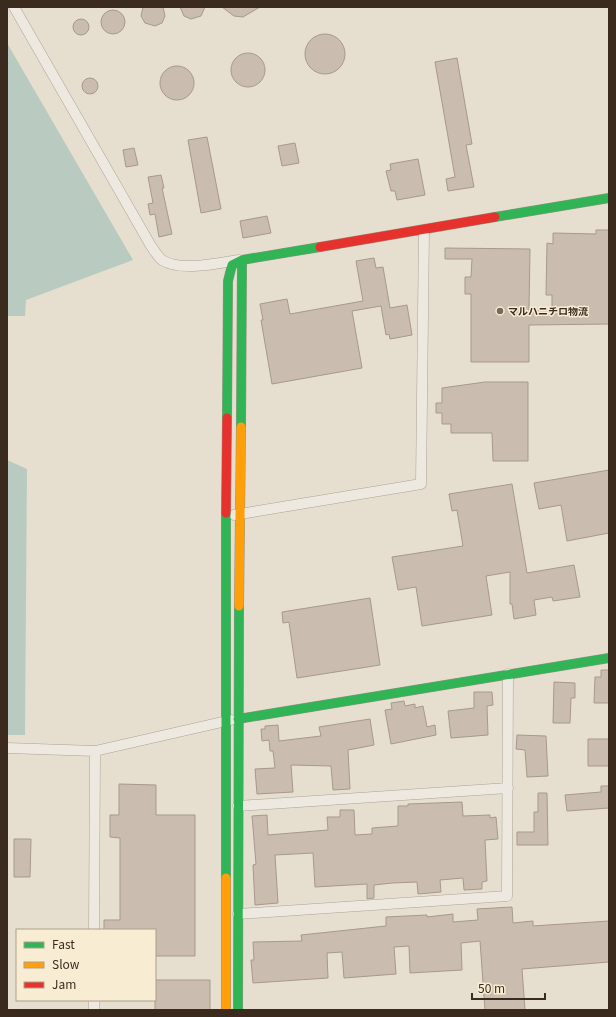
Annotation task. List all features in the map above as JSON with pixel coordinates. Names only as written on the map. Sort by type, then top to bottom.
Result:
[{"type":"street","points":[[14,7],[151,246],[161,260],[172,265],[203,266],[609,198]]},
{"type":"street","points":[[226,516],[421,484],[424,230]]},
{"type":"street","points":[[238,1010],[238,719],[241,514],[242,260]]},
{"type":"street","points":[[226,1010],[224,720],[228,281],[232,265],[242,260]]},
{"type":"street","points":[[7,748],[95,751],[224,720],[238,719],[609,658]]},
{"type":"street","points":[[238,914],[507,896],[508,674]]},
{"type":"street","points":[[94,929],[95,751]]},
{"type":"street","points":[[238,806],[508,788]]},
{"type":"shaded area","points":[[7,43],[133,260],[26,300],[25,316],[7,316]]},
{"type":"shaded area","points":[[7,460],[27,469],[25,735],[7,735]]},
{"type":"building","points":[[143,7],[163,7],[165,16],[162,23],[155,26],[145,23],[141,16]]},
{"type":"building","points":[[180,7],[205,7],[201,16],[191,19],[184,16]]},
{"type":"building","points":[[222,7],[260,7],[243,17],[234,16]]},
{"type":"building","points":[[113,10],[118,11],[124,17],[124,27],[118,33],[113,34],[108,33],[102,27],[101,22],[102,17],[108,11]]},
{"type":"building","points":[[78,19],[84,19],[89,24],[87,33],[84,35],[78,35],[73,30],[73,24]]},
{"type":"building","points":[[329,34],[336,37],[342,43],[345,54],[344,62],[336,71],[329,74],[321,74],[314,71],[306,62],[305,50],[308,43],[317,35]]},
{"type":"building","points":[[248,53],[260,58],[265,70],[260,82],[248,87],[236,82],[231,70],[236,58]]},
{"type":"building","points":[[457,58],[472,144],[466,145],[474,187],[448,191],[446,179],[455,177],[435,62]]},
{"type":"building","points":[[177,66],[189,71],[194,83],[189,95],[177,100],[165,95],[160,83],[165,71]]},
{"type":"building","points":[[90,78],[96,80],[98,86],[96,92],[90,94],[84,92],[82,86],[84,80]]},
{"type":"building","points":[[207,137],[221,209],[201,213],[188,140]]},
{"type":"building","points":[[295,143],[299,163],[282,166],[278,146]]},
{"type":"building","points":[[134,148],[138,165],[126,167],[123,150]]},
{"type":"building","points":[[418,159],[425,195],[397,200],[395,191],[391,191],[386,171],[391,170],[390,164]]},
{"type":"building","points":[[161,175],[164,188],[162,188],[172,234],[159,237],[155,214],[150,215],[148,204],[153,203],[148,177]]},
{"type":"building","points":[[267,216],[271,233],[243,238],[240,221]]},
{"type":"building","points":[[596,230],[609,230],[609,324],[529,325],[529,362],[471,362],[471,294],[465,294],[465,277],[471,277],[472,259],[445,259],[445,248],[530,249],[529,310],[552,311],[552,295],[546,295],[547,243],[553,244],[553,233],[596,234]]},
{"type":"building","points":[[374,258],[376,268],[383,267],[390,308],[407,305],[412,335],[390,339],[389,334],[386,335],[381,306],[352,311],[362,368],[272,384],[261,320],[263,320],[260,304],[287,299],[290,314],[363,301],[356,261]]},
{"type":"building","points":[[485,382],[528,382],[528,461],[493,461],[492,433],[451,433],[451,424],[442,424],[442,413],[436,413],[436,403],[442,403],[442,388]]},
{"type":"building","points":[[609,470],[609,533],[567,541],[561,505],[539,509],[534,483]]},
{"type":"building","points":[[512,484],[527,573],[574,565],[580,597],[553,601],[552,597],[534,600],[536,615],[514,619],[512,604],[510,604],[510,572],[486,576],[492,615],[422,626],[416,587],[398,590],[392,557],[463,546],[457,510],[452,511],[449,494]]},
{"type":"building","points":[[370,598],[380,665],[297,678],[289,622],[283,623],[282,612]]},
{"type":"building","points":[[601,670],[609,670],[609,703],[594,703],[595,677],[601,677]]},
{"type":"building","points":[[554,682],[575,683],[575,698],[571,698],[570,723],[553,723]]},
{"type":"building","points":[[474,692],[492,692],[493,705],[487,706],[488,735],[451,738],[448,711],[474,708]]},
{"type":"building","points":[[404,701],[405,706],[415,704],[415,708],[423,706],[427,727],[435,725],[436,735],[391,744],[385,710],[392,709],[391,703]]},
{"type":"building","points":[[370,719],[374,745],[348,750],[350,789],[333,790],[331,766],[291,765],[293,792],[257,794],[255,769],[275,768],[273,751],[270,751],[269,740],[262,741],[261,729],[265,729],[265,726],[278,725],[279,741],[321,736],[319,727]]},
{"type":"building","points":[[517,735],[546,736],[548,776],[527,777],[525,750],[516,749]]},
{"type":"building","points":[[588,739],[609,739],[609,766],[588,766]]},
{"type":"building","points":[[119,784],[156,785],[156,815],[195,815],[195,956],[156,956],[156,929],[104,929],[104,920],[120,920],[120,838],[110,837],[110,815],[119,815]]},
{"type":"building","points":[[601,786],[609,786],[609,808],[567,811],[565,795],[601,792]]},
{"type":"building","points":[[538,793],[547,793],[548,845],[517,845],[517,832],[534,832],[534,812],[538,812]]},
{"type":"building","points":[[462,802],[463,816],[490,815],[490,818],[496,817],[498,839],[485,840],[487,881],[482,882],[482,889],[464,890],[463,878],[440,880],[441,892],[418,894],[417,882],[392,883],[374,885],[374,898],[367,899],[367,884],[315,887],[313,853],[275,855],[278,903],[255,905],[253,865],[256,864],[252,816],[267,815],[268,835],[328,830],[327,817],[340,817],[340,810],[354,810],[355,835],[372,834],[372,828],[398,826],[398,806],[408,806],[408,804]]},
{"type":"building","points":[[14,839],[31,839],[30,877],[14,877]]},
{"type":"building","points":[[512,907],[513,923],[533,921],[533,926],[609,921],[609,962],[522,969],[525,1010],[485,1010],[480,941],[461,943],[462,970],[410,973],[409,946],[394,947],[396,974],[344,978],[342,952],[327,953],[328,978],[253,983],[251,960],[254,960],[253,942],[302,941],[301,935],[386,926],[386,917],[427,915],[427,917],[453,914],[453,922],[478,920],[477,909]]},
{"type":"building","points":[[156,980],[210,980],[210,1010],[155,1010]]},
{"type":"traffic: fast","points":[[495,217],[609,198]]},
{"type":"traffic: fast","points":[[227,418],[228,281],[232,265],[242,260],[320,247]]},
{"type":"traffic: fast","points":[[241,427],[242,260]]},
{"type":"traffic: fast","points":[[226,513],[226,878]]},
{"type":"traffic: fast","points":[[238,1010],[239,606]]},
{"type":"traffic: fast","points":[[238,719],[609,658]]},
{"type":"traffic: slow","points":[[239,606],[241,427]]},
{"type":"traffic: slow","points":[[226,878],[226,1010]]},
{"type":"traffic: jam","points":[[320,247],[495,217]]},
{"type":"traffic: jam","points":[[226,513],[227,418]]},
{"type":"place","name":"マルハニチロ物流","points":[[500,311]]}]
